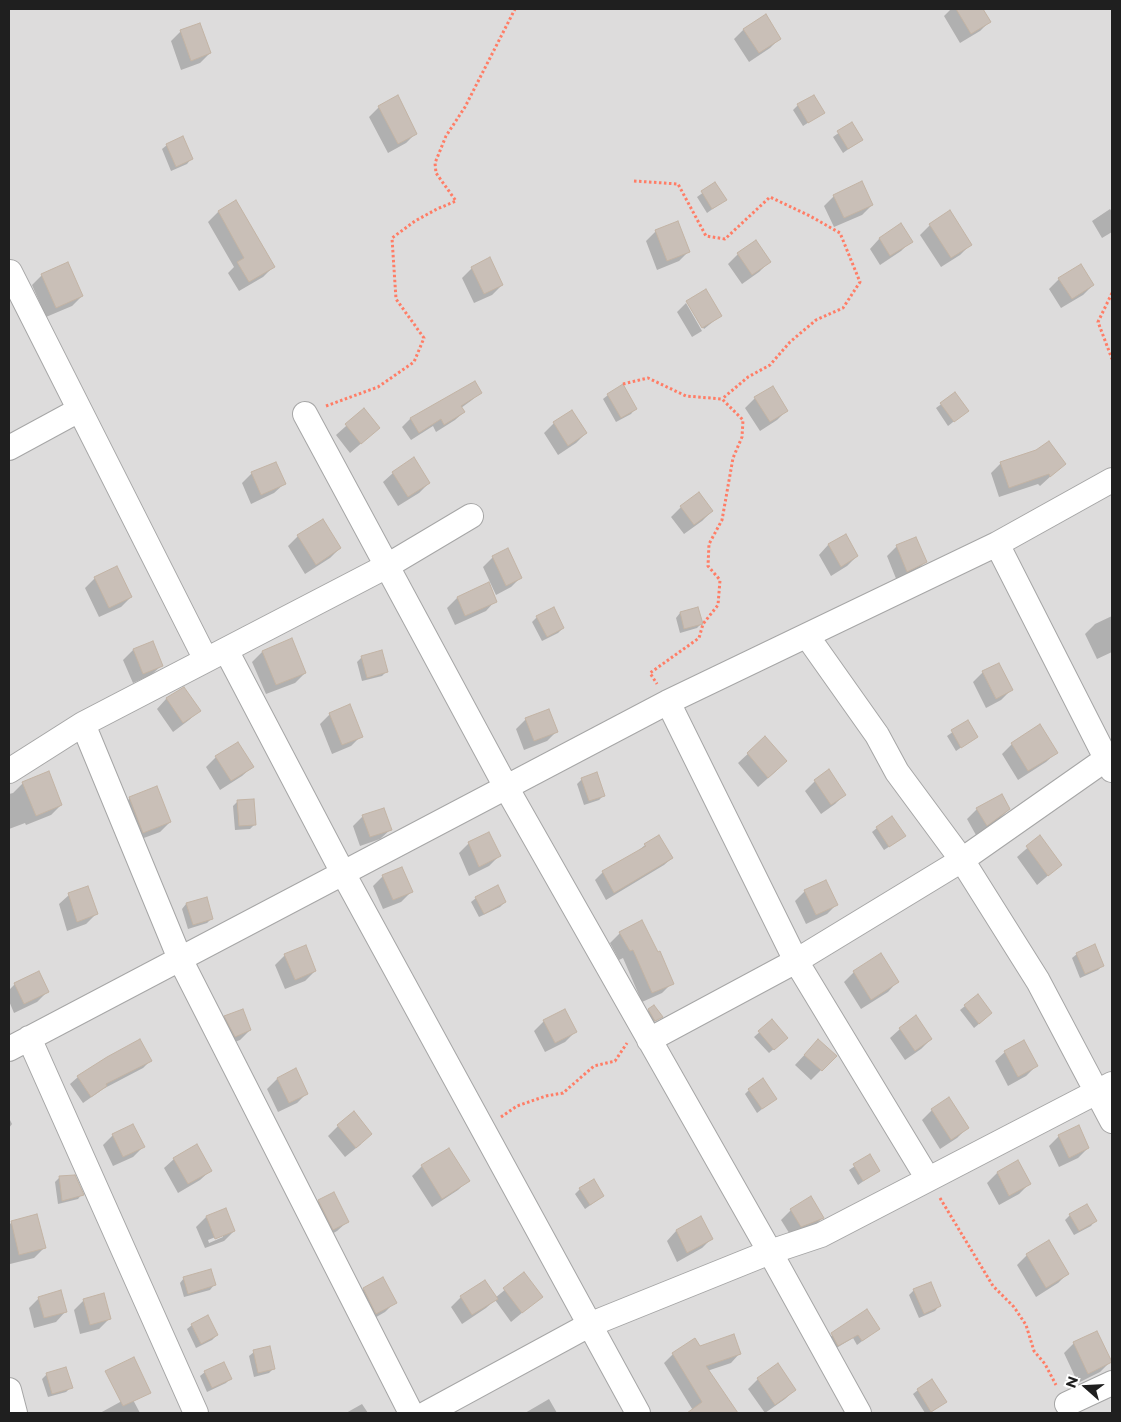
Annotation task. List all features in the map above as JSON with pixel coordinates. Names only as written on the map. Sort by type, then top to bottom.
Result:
[{"type":"street","points":[[10,272],[206,660]]},
{"type":"street","points":[[9,448],[79,410]]},
{"type":"street","points":[[304,414],[506,787],[770,1252],[859,1413]]},
{"type":"street","points":[[196,1413],[15,1042],[180,959],[668,702],[997,544],[1112,480]]},
{"type":"street","points":[[9,771],[83,724],[387,566],[471,516]]},
{"type":"street","points":[[645,1032],[796,961],[962,860],[1109,765],[997,544]]},
{"type":"street","points":[[807,636],[878,735],[897,772],[962,860],[1104,1088],[1112,1121]]},
{"type":"street","points":[[226,650],[343,873],[638,1413]]},
{"type":"street","points":[[668,702],[796,961],[928,1179]]},
{"type":"street","points":[[83,724],[180,959],[411,1413]]},
{"type":"street","points":[[427,1413],[589,1325],[770,1252],[821,1235],[1104,1088]]},
{"type":"street","points":[[1067,1404],[1112,1383]]},
{"type":"street","points":[[9,1390],[15,1413]]},
{"type":"path","points":[[304,414],[378,387],[414,362],[424,338],[396,299],[392,238],[415,220],[456,200],[436,173],[435,163],[446,136],[465,107],[515,9]]},
{"type":"path","points":[[634,181],[678,184],[706,236],[725,239],[770,197],[810,216],[840,234],[860,282],[843,308],[816,320],[790,342],[770,365],[748,377],[722,399]]},
{"type":"path","points":[[1112,293],[1098,322],[1112,359]]},
{"type":"path","points":[[623,384],[648,378],[686,396],[722,399],[743,420],[742,437],[733,458],[722,520],[709,544],[708,566],[720,580],[718,605],[703,624],[699,638],[650,673],[668,702]]},
{"type":"path","points":[[482,1129],[517,1106],[546,1096],[563,1093],[594,1066],[615,1061],[645,1032]]},
{"type":"path","points":[[928,1179],[993,1286],[1014,1307],[1026,1325],[1034,1351],[1045,1364],[1067,1404]]},
{"type":"shaded area","points":[[9,9],[1112,9],[1112,1413],[9,1413]]},
{"type":"building","points":[[956,9],[983,9],[991,22],[971,34]]},
{"type":"building","points":[[766,14],[781,39],[759,53],[743,29]]},
{"type":"building","points":[[200,23],[211,53],[191,61],[180,30]]},
{"type":"building","points":[[398,95],[417,134],[398,144],[378,106]]},
{"type":"building","points":[[814,95],[825,113],[808,123],[797,104]]},
{"type":"building","points":[[852,122],[863,140],[848,149],[837,131]]},
{"type":"building","points":[[183,136],[193,159],[176,167],[166,144]]},
{"type":"building","points":[[862,181],[873,205],[844,218],[833,195]]},
{"type":"building","points":[[715,182],[727,200],[712,209],[701,191]]},
{"type":"building","points":[[236,200],[275,267],[249,282],[237,262],[244,258],[218,211]]},
{"type":"building","points":[[950,210],[972,245],[951,258],[929,224]]},
{"type":"building","points":[[678,221],[690,252],[667,261],[655,230]]},
{"type":"building","points":[[901,223],[913,242],[890,256],[879,238]]},
{"type":"building","points":[[756,240],[771,262],[752,275],[737,253]]},
{"type":"building","points":[[490,257],[503,285],[484,294],[471,267]]},
{"type":"building","points":[[68,262],[83,296],[56,308],[41,274]]},
{"type":"building","points":[[1081,264],[1094,285],[1072,299],[1058,278]]},
{"type":"building","points":[[706,289],[722,316],[702,328],[686,301]]},
{"type":"building","points":[[475,381],[482,393],[461,406],[465,412],[444,425],[441,419],[419,433],[410,418]]},
{"type":"building","points":[[623,384],[637,409],[621,418],[607,394]]},
{"type":"building","points":[[773,386],[788,411],[770,422],[754,397]]},
{"type":"building","points":[[955,392],[969,411],[954,422],[940,403]]},
{"type":"building","points":[[364,408],[380,428],[361,444],[345,424]]},
{"type":"building","points":[[572,410],[587,433],[568,446],[553,422]]},
{"type":"building","points":[[1049,441],[1066,464],[1050,477],[1049,474],[1009,488],[1000,462],[1036,450]]},
{"type":"building","points":[[414,457],[430,483],[408,497],[392,472]]},
{"type":"building","points":[[276,462],[286,484],[261,495],[251,472]]},
{"type":"building","points":[[699,492],[713,511],[694,525],[680,506]]},
{"type":"building","points":[[323,519],[341,548],[316,565],[297,535]]},
{"type":"building","points":[[846,534],[858,556],[841,567],[828,544]]},
{"type":"building","points":[[916,537],[927,562],[907,572],[896,545]]},
{"type":"building","points":[[508,548],[522,578],[506,586],[492,556]]},
{"type":"building","points":[[117,566],[132,597],[109,608],[94,577]]},
{"type":"building","points":[[489,582],[497,602],[465,616],[457,597]]},
{"type":"building","points":[[554,607],[564,628],[547,637],[536,616]]},
{"type":"building","points":[[698,607],[703,624],[684,629],[680,612]]},
{"type":"building","points":[[292,638],[306,673],[276,685],[262,651]]},
{"type":"building","points":[[153,641],[163,666],[143,674],[133,649]]},
{"type":"building","points":[[382,650],[388,672],[367,678],[361,656]]},
{"type":"building","points":[[999,663],[1013,690],[996,699],[982,671]]},
{"type":"building","points":[[184,687],[201,711],[183,723],[166,698]]},
{"type":"building","points":[[350,704],[363,737],[342,745],[329,713]]},
{"type":"building","points":[[549,709],[558,732],[534,741],[525,718]]},
{"type":"building","points":[[968,720],[978,737],[961,748],[951,730]]},
{"type":"building","points":[[1040,724],[1058,753],[1028,771],[1011,743]]},
{"type":"building","points":[[765,736],[787,761],[768,778],[747,753]]},
{"type":"building","points":[[238,742],[254,767],[231,781],[215,756]]},
{"type":"building","points":[[829,769],[846,795],[831,805],[814,780]]},
{"type":"building","points":[[49,771],[62,805],[36,816],[22,782]]},
{"type":"building","points":[[597,772],[605,796],[589,801],[581,778]]},
{"type":"building","points":[[157,786],[171,822],[143,833],[129,797]]},
{"type":"building","points":[[1002,794],[1010,809],[987,826],[976,808]]},
{"type":"building","points":[[254,799],[256,825],[239,826],[237,800]]},
{"type":"building","points":[[384,808],[392,830],[370,837],[362,815]]},
{"type":"building","points":[[892,816],[906,836],[889,847],[876,827]]},
{"type":"building","points":[[489,832],[501,856],[479,867],[468,842]]},
{"type":"building","points":[[659,835],[673,858],[614,893],[602,871],[646,846],[644,844]]},
{"type":"building","points":[[1040,835],[1062,865],[1048,876],[1026,846]]},
{"type":"building","points":[[402,867],[413,892],[393,900],[382,875]]},
{"type":"building","points":[[826,880],[838,905],[816,915],[804,890]]},
{"type":"building","points":[[498,885],[506,902],[484,914],[475,897]]},
{"type":"building","points":[[88,886],[98,914],[77,922],[68,893]]},
{"type":"building","points":[[207,897],[213,919],[193,925],[186,903]]},
{"type":"building","points":[[642,920],[658,952],[660,951],[674,984],[652,993],[633,950],[630,951],[619,932]]},
{"type":"building","points":[[1095,944],[1104,966],[1085,974],[1076,953]]},
{"type":"building","points":[[306,945],[316,971],[295,980],[284,954]]},
{"type":"building","points":[[881,953],[899,982],[871,1000],[853,971]]},
{"type":"building","points":[[39,971],[49,992],[24,1004],[14,983]]},
{"type":"building","points":[[978,994],[992,1013],[979,1024],[964,1005]]},
{"type":"building","points":[[654,1005],[663,1017],[655,1021],[648,1009]]},
{"type":"building","points":[[243,1009],[251,1030],[235,1037],[224,1016]]},
{"type":"building","points":[[565,1009],[577,1032],[555,1043],[543,1020]]},
{"type":"building","points":[[916,1015],[932,1039],[915,1051],[899,1028]]},
{"type":"building","points":[[772,1019],[788,1038],[774,1050],[758,1031]]},
{"type":"building","points":[[140,1039],[152,1061],[106,1084],[107,1086],[91,1097],[77,1076]]},
{"type":"building","points":[[818,1039],[837,1056],[822,1071],[804,1055]]},
{"type":"building","points":[[1024,1040],[1038,1066],[1018,1077],[1004,1051]]},
{"type":"building","points":[[296,1068],[308,1094],[289,1103],[277,1078]]},
{"type":"building","points":[[763,1078],[777,1099],[762,1109],[748,1089]]},
{"type":"building","points":[[949,1097],[969,1128],[951,1140],[931,1109]]},
{"type":"building","points":[[354,1111],[372,1134],[356,1148],[337,1125]]},
{"type":"building","points":[[133,1124],[145,1147],[123,1157],[112,1134]]},
{"type":"building","points":[[1079,1125],[1089,1148],[1069,1158],[1058,1135]]},
{"type":"building","points":[[197,1144],[212,1171],[188,1184],[173,1158]]},
{"type":"building","points":[[449,1148],[470,1181],[442,1199],[421,1165]]},
{"type":"building","points":[[870,1154],[880,1171],[863,1181],[853,1164]]},
{"type":"building","points":[[1018,1160],[1031,1184],[1009,1196],[997,1172]]},
{"type":"building","points":[[75,1175],[84,1195],[62,1201],[59,1176]]},
{"type":"building","points":[[594,1179],[604,1196],[590,1205],[579,1188]]},
{"type":"building","points":[[334,1192],[349,1222],[333,1230],[318,1200]]},
{"type":"building","points":[[811,1196],[824,1218],[801,1227],[790,1209]]},
{"type":"building","points":[[1087,1204],[1097,1221],[1079,1231],[1069,1214]]},
{"type":"building","points":[[226,1208],[235,1231],[215,1239],[206,1216]]},
{"type":"building","points":[[37,1214],[46,1248],[19,1255],[11,1221]]},
{"type":"building","points":[[701,1216],[713,1239],[687,1253],[676,1230]]},
{"type":"building","points":[[1049,1240],[1069,1274],[1046,1288],[1026,1254]]},
{"type":"building","points":[[211,1269],[216,1285],[188,1294],[183,1277]]},
{"type":"building","points":[[524,1272],[543,1297],[522,1313],[503,1288]]},
{"type":"building","points":[[383,1277],[397,1303],[376,1314],[363,1288]]},
{"type":"building","points":[[485,1280],[498,1299],[472,1315],[460,1296]]},
{"type":"building","points":[[931,1282],[941,1306],[924,1314],[913,1289]]},
{"type":"building","points":[[61,1290],[67,1312],[44,1318],[38,1297]]},
{"type":"building","points":[[104,1293],[111,1319],[90,1325],[83,1299]]},
{"type":"building","points":[[867,1309],[880,1329],[862,1341],[858,1335],[838,1346],[831,1333]]},
{"type":"building","points":[[208,1315],[218,1335],[201,1344],[191,1324]]},
{"type":"building","points":[[1097,1331],[1112,1362],[1088,1374],[1073,1342]]},
{"type":"building","points":[[734,1334],[741,1354],[706,1366],[738,1413],[687,1413],[702,1402],[672,1353],[695,1338],[700,1346]]},
{"type":"building","points":[[270,1346],[275,1369],[258,1373],[253,1350]]},
{"type":"building","points":[[134,1357],[151,1393],[123,1406],[105,1371]]},
{"type":"building","points":[[224,1362],[232,1379],[212,1388],[204,1371]]},
{"type":"building","points":[[778,1363],[796,1390],[775,1405],[757,1378]]},
{"type":"building","points":[[66,1367],[73,1388],[52,1394],[46,1373]]},
{"type":"building","points":[[932,1379],[947,1402],[931,1412],[917,1389]]}]
